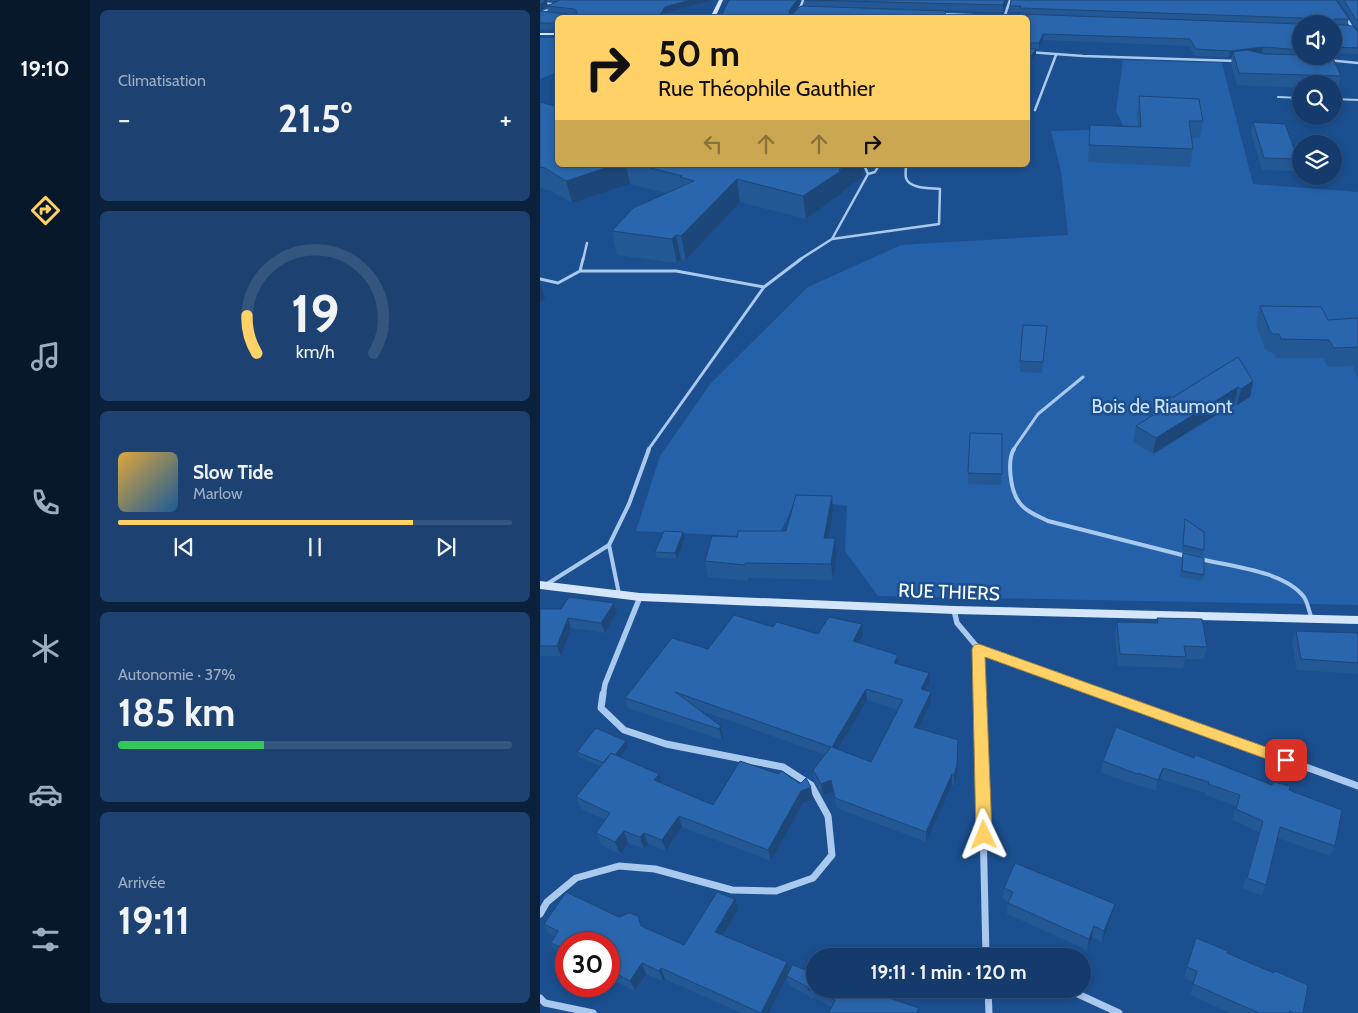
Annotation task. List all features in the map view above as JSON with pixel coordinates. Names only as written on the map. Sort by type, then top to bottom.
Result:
[{"type":"street","points":[[714,15],[721,0]]},
{"type":"street","points":[[795,15],[800,9],[803,0]]},
{"type":"street","points":[[1005,15],[1010,0]]},
{"type":"street","points":[[933,14],[957,15]]},
{"type":"street","points":[[1344,14],[1358,37]]},
{"type":"street","points":[[1344,29],[1358,29]]},
{"type":"street","points":[[540,34],[555,34]]},
{"type":"street","points":[[1030,52],[1240,60]]},
{"type":"street","points":[[1035,110],[1056,54]]},
{"type":"street","points":[[1342,61],[1358,63]]},
{"type":"street","name":"RUE THIERS","points":[[542,586],[640,597],[954,610],[1358,620]]},
{"type":"street","points":[[540,914],[547,902],[576,878],[619,866],[655,869],[732,890],[776,891],[813,878],[832,855],[828,816],[811,785],[783,767],[666,744],[624,730],[601,708],[605,684],[640,597]]},
{"type":"street","points":[[954,610],[957,623],[979,649],[1358,786]]},
{"type":"street","points":[[979,649],[986,948]]},
{"type":"street","points":[[540,998],[544,1003],[593,1013]]},
{"type":"street","points":[[988,998],[989,1013]]},
{"type":"street","points":[[1086,998],[1119,1013]]},
{"type":"lane","points":[[540,3],[559,4],[540,14]]},
{"type":"lane","points":[[540,14],[548,15]]},
{"type":"lane","points":[[1278,97],[1292,98]]},
{"type":"lane","points":[[1342,99],[1358,100]]},
{"type":"lane","points":[[865,167],[868,174]]},
{"type":"lane","points":[[832,239],[868,174],[875,172],[878,167]]},
{"type":"lane","points":[[542,586],[608,545],[628,504],[646,453],[674,411],[764,287],[801,259],[832,239],[939,224],[940,189],[923,188],[909,182],[906,178],[906,167]]},
{"type":"lane","points":[[580,271],[587,243]]},
{"type":"lane","points":[[540,279],[558,282],[580,271],[676,271],[764,287]]},
{"type":"lane","points":[[1083,377],[1038,414],[1010,455],[1010,480],[1018,501],[1030,512],[1048,521],[1287,582],[1304,596],[1312,619]]},
{"type":"lane","points":[[608,545],[620,596]]},
{"type":"green space","points":[[540,38],[555,38],[555,73],[540,79]]},
{"type":"green space","name":"Bois de Riaumont","points":[[1123,60],[1222,63],[1253,184],[1358,192],[1358,605],[878,596],[845,551],[847,506],[796,499],[778,538],[636,531],[660,456],[711,383],[808,287],[901,245],[1068,235],[1061,171],[1051,131],[1125,129],[1116,111]]},
{"type":"building","points":[[560,0],[690,0],[665,7],[660,15],[574,15],[577,13],[575,9],[547,6]]},
{"type":"building","points":[[729,0],[797,0],[789,11],[790,15],[722,15]]},
{"type":"building","points":[[804,0],[1005,0],[1003,5]]},
{"type":"building","points":[[1011,0],[1336,0],[1349,19],[1342,19],[1342,15],[1292,15],[1292,18],[1020,8],[1021,6],[1010,6]]},
{"type":"building","points":[[1344,0],[1358,0],[1358,20],[1356,20]]},
{"type":"building","points":[[801,6],[946,11],[945,15],[790,15]]},
{"type":"building","points":[[540,11],[574,15],[555,15],[555,23],[540,23]]},
{"type":"building","points":[[1019,14],[1292,24],[1292,49],[1263,47],[1230,51],[1196,49],[1190,39],[1043,34],[1039,43],[1030,43],[1030,15],[1018,15]]},
{"type":"building","points":[[1342,25],[1353,26],[1358,32],[1358,48],[1342,47]]},
{"type":"building","points":[[1030,48],[1036,49],[1030,58]]},
{"type":"building","points":[[1247,50],[1264,54],[1292,55],[1292,65],[1336,65],[1341,75],[1239,73],[1233,52]]},
{"type":"building","points":[[1139,96],[1199,99],[1203,121],[1189,121],[1193,149],[1089,145],[1090,125],[1141,127]]},
{"type":"building","points":[[540,102],[555,106],[555,167],[609,167],[566,181],[540,167]]},
{"type":"building","points":[[1253,122],[1285,124],[1292,143],[1292,159],[1264,158]]},
{"type":"building","points":[[647,167],[844,167],[839,170],[841,171],[803,196],[737,179],[681,236],[676,235],[672,239],[612,231],[633,208],[694,181],[680,177],[682,176]]},
{"type":"building","points":[[1260,306],[1321,307],[1328,320],[1358,318],[1358,347],[1334,348],[1329,340],[1281,339],[1279,334],[1273,334],[1270,331]]},
{"type":"building","points":[[1023,325],[1047,326],[1043,362],[1020,361]]},
{"type":"building","points":[[1238,357],[1253,381],[1241,389],[1238,387],[1156,438],[1136,426],[1158,412],[1150,408],[1170,396],[1172,398]]},
{"type":"building","points":[[970,433],[1002,434],[1002,474],[968,473]]},
{"type":"building","points":[[796,495],[832,496],[824,538],[835,538],[831,564],[745,563],[745,565],[705,561],[712,536],[737,537],[738,531],[786,531]]},
{"type":"building","points":[[1185,519],[1204,532],[1204,550],[1183,545]]},
{"type":"building","points":[[664,531],[683,532],[675,553],[655,552]]},
{"type":"building","points":[[1183,553],[1204,558],[1204,575],[1182,571]]},
{"type":"building","points":[[569,597],[614,603],[601,623],[568,618],[557,646],[540,646],[540,609],[561,609]]},
{"type":"building","points":[[734,615],[773,627],[777,622],[818,634],[829,617],[862,624],[853,641],[898,655],[894,663],[929,673],[921,689],[931,692],[914,727],[958,740],[957,765],[954,775],[952,774],[926,832],[835,798],[831,780],[821,784],[813,770],[831,747],[675,692],[721,726],[719,729],[625,698],[672,638],[708,649]],"holes":[[[866,689],[903,700],[871,762],[832,747]]]},
{"type":"building","points":[[1157,618],[1202,619],[1207,647],[1184,646],[1186,657],[1120,654],[1117,622],[1158,623]]},
{"type":"building","points":[[1296,631],[1358,633],[1358,663],[1301,659]]},
{"type":"building","points":[[1116,727],[1194,758],[1195,755],[1272,785],[1274,782],[1290,786],[1289,790],[1342,810],[1335,846],[1280,827],[1266,885],[1247,878],[1263,821],[1236,809],[1240,795],[1208,784],[1209,782],[1163,768],[1158,780],[1103,761]]},
{"type":"building","points":[[596,728],[626,741],[615,755],[611,753],[604,763],[577,752]]},
{"type":"building","points":[[611,753],[659,774],[654,780],[713,805],[740,761],[778,774],[782,771],[800,784],[806,778],[811,787],[801,791],[768,850],[679,816],[662,840],[644,833],[640,837],[624,831],[615,842],[596,833],[610,813],[576,797]]},
{"type":"building","points":[[1015,863],[1115,904],[1104,931],[1094,926],[1089,939],[1008,903],[1013,892],[1004,888]]},
{"type":"building","points":[[566,892],[619,917],[629,913],[638,916],[641,926],[684,945],[717,892],[735,899],[715,932],[787,962],[761,1013],[661,968],[659,971],[642,963],[630,981],[620,976],[620,932],[557,932],[544,924]]},
{"type":"building","points":[[555,936],[555,945],[551,943]]},
{"type":"building","points":[[1196,938],[1228,951],[1227,953],[1250,963],[1308,985],[1303,1013],[1290,1011],[1289,1013],[1259,1013],[1193,984],[1197,971],[1187,967]]},
{"type":"building","points":[[792,965],[806,970],[806,986],[787,976]]},
{"type":"building","points":[[831,998],[889,998],[919,1008],[917,1013],[829,1013],[835,1000]]},
{"type":"route","points":[[984,835],[979,649],[1286,760]]}]
